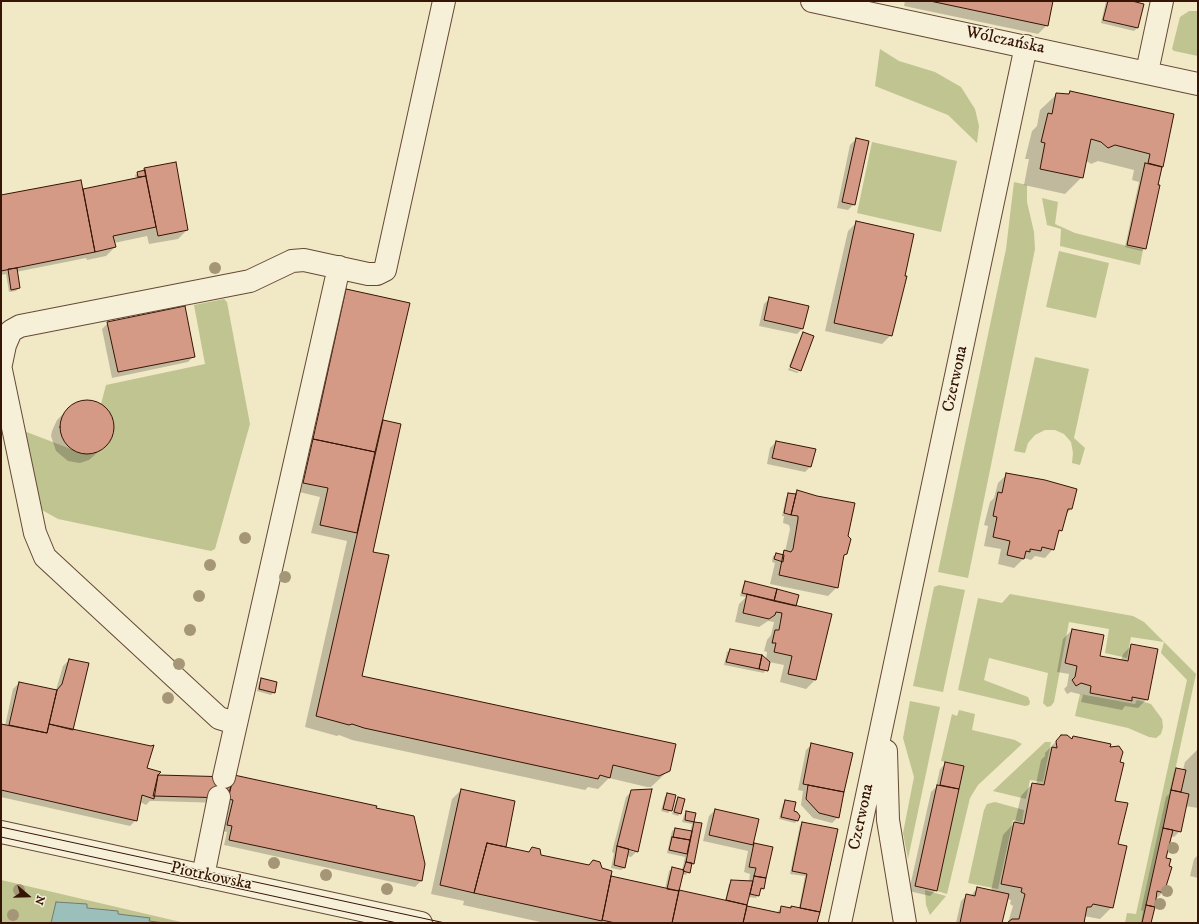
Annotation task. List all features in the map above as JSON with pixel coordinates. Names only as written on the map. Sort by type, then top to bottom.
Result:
[{"type":"street","points":[[1,364],[5,345],[11,330],[20,326],[250,281],[292,261],[304,260],[368,274],[377,274],[385,270],[444,1]]},
{"type":"street","name":"Wólczańska","points":[[812,1],[1198,84]]},
{"type":"street","points":[[1146,72],[1162,1]]},
{"type":"street","name":"Czerwona","points":[[840,923],[1026,46]]},
{"type":"street","points":[[224,777],[338,267]]},
{"type":"street","points":[[1,370],[35,534],[45,557],[219,718],[235,723]]},
{"type":"street","name":"Czerwona","points":[[885,712],[888,820],[905,923]]},
{"type":"street","points":[[203,876],[219,797]]},
{"type":"street","name":"Piotrkowska","points":[[1,832],[421,923]]},
{"type":"green space","points":[[1189,11],[1198,11],[1198,56],[1174,51],[1172,49],[1180,17]]},
{"type":"green space","points":[[880,49],[899,61],[935,72],[961,87],[975,109],[979,126],[977,143],[948,115],[875,86]]},
{"type":"green space","points":[[872,142],[957,161],[941,232],[857,213]]},
{"type":"green space","points":[[1014,182],[1027,185],[1027,202],[1034,232],[1035,249],[968,578],[938,572],[1006,249]]},
{"type":"green space","points":[[1042,198],[1058,202],[1055,224],[1075,233],[1143,250],[1140,265],[1060,246],[1061,229],[1047,225]]},
{"type":"green space","points":[[1059,251],[1109,263],[1096,318],[1046,307]]},
{"type":"green space","points":[[224,299],[227,302],[250,424],[215,549],[211,551],[58,519],[42,510],[37,501],[24,431],[84,454],[94,453],[103,449],[110,441],[113,432],[112,417],[101,404],[106,385],[205,364],[194,305]]},
{"type":"green space","points":[[1035,357],[1089,369],[1074,438],[1085,448],[1080,465],[1072,463],[1073,453],[1071,442],[1064,434],[1055,430],[1045,430],[1035,435],[1028,443],[1025,453],[1014,451]]},
{"type":"green space","points":[[939,585],[965,590],[943,692],[913,686],[934,587]]},
{"type":"green space","points":[[1010,594],[1133,616],[1144,622],[1164,642],[1131,637],[1127,658],[1105,653],[1109,629],[1069,622],[1054,702],[1051,706],[1047,707],[1043,703],[1048,673],[989,658],[984,680],[1028,697],[1030,702],[1029,705],[1025,706],[958,690],[978,598],[1002,603]]},
{"type":"green space","points":[[1164,642],[1196,674],[1142,923],[1125,923],[1127,913],[1136,914],[1187,680],[1161,653]]},
{"type":"green space","points":[[1080,694],[1135,704],[1137,700],[1151,704],[1162,719],[1163,727],[1161,734],[1156,738],[1149,737],[1128,728],[1075,716]]},
{"type":"green space","points":[[910,701],[940,707],[908,859],[903,833],[914,777],[903,738]]},
{"type":"green space","points":[[959,710],[975,714],[972,730],[1015,740],[1022,744],[978,785],[970,798],[947,894],[937,891],[964,766],[941,761],[952,714],[957,716]]},
{"type":"green space","points":[[1045,742],[1051,742],[1043,782],[1030,780],[1026,799],[993,791]]},
{"type":"green space","points":[[995,802],[1024,810],[1022,822],[1013,820],[998,889],[968,883],[984,810],[987,804]]},
{"type":"green space","points":[[1,880],[44,890],[185,923],[1,923]]},
{"type":"green space","points":[[925,890],[946,896],[930,915],[926,905]]},
{"type":"water","points":[[56,902],[87,904],[87,908],[118,911],[118,914],[150,918],[149,921],[165,923],[51,923]]},
{"type":"building","points":[[930,1],[1053,1],[1048,26]]},
{"type":"building","points":[[1108,1],[1132,1],[1144,4],[1138,28],[1103,20]]},
{"type":"building","points":[[1070,91],[1174,114],[1163,167],[1148,163],[1150,154],[1115,145],[1108,148],[1101,142],[1091,139],[1083,178],[1040,169],[1045,143],[1041,142],[1048,113],[1052,114],[1056,93],[1069,94]]},
{"type":"building","points":[[856,138],[869,141],[855,205],[842,202]]},
{"type":"building","points":[[176,162],[188,230],[158,236],[144,168]]},
{"type":"building","points":[[1145,163],[1162,167],[1158,185],[1160,185],[1146,249],[1127,245]]},
{"type":"building","points":[[145,170],[146,176],[138,177],[137,172]]},
{"type":"building","points":[[146,176],[156,227],[113,236],[116,247],[95,252],[83,189]]},
{"type":"building","points":[[81,180],[95,252],[1,271],[1,195]]},
{"type":"building","points":[[856,221],[914,234],[905,276],[907,276],[892,336],[834,323]]},
{"type":"building","points":[[17,268],[20,288],[11,290],[8,269]]},
{"type":"building","points":[[346,289],[410,303],[375,452],[313,439]]},
{"type":"building","points":[[769,297],[809,306],[803,329],[764,320]]},
{"type":"building","points":[[185,306],[195,357],[118,372],[107,322]]},
{"type":"building","points":[[803,332],[814,336],[801,371],[790,367]]},
{"type":"building","points":[[87,400],[97,402],[106,408],[112,417],[114,427],[112,437],[106,446],[97,452],[87,454],[77,452],[68,446],[62,437],[60,427],[62,417],[68,408],[77,402]]},
{"type":"building","points":[[383,420],[401,424],[373,552],[389,555],[362,676],[676,744],[670,771],[659,776],[613,765],[610,778],[600,775],[598,779],[364,728],[352,724],[349,725],[316,716]]},
{"type":"building","points":[[313,439],[375,452],[357,533],[320,525],[328,488],[303,483]]},
{"type":"building","points":[[776,441],[816,449],[811,467],[772,458]]},
{"type":"building","points":[[1006,473],[1045,480],[1077,489],[1072,509],[1068,509],[1062,531],[1059,530],[1054,550],[1042,547],[1041,551],[1030,549],[1030,552],[1026,551],[1024,559],[1007,555],[1010,541],[993,537],[997,517],[993,516],[998,492],[1002,493]]},
{"type":"building","points":[[797,490],[817,496],[855,503],[848,536],[851,539],[847,554],[844,555],[838,588],[779,575],[784,550],[791,552],[793,549],[798,516],[791,515]]},
{"type":"building","points":[[788,493],[796,494],[791,515],[784,513]]},
{"type":"building","points":[[776,553],[784,555],[783,562],[774,559]]},
{"type":"building","points":[[745,581],[777,589],[774,601],[742,593]]},
{"type":"building","points":[[777,589],[799,595],[796,606],[774,601]]},
{"type":"building","points":[[747,594],[832,614],[816,680],[788,674],[792,656],[774,652],[776,643],[772,643],[775,630],[779,630],[782,613],[776,612],[775,615],[769,619],[743,613]]},
{"type":"building","points":[[1072,629],[1104,635],[1100,656],[1128,661],[1131,644],[1158,649],[1148,700],[1132,697],[1132,701],[1090,693],[1091,686],[1081,683],[1076,686],[1072,680],[1075,677],[1077,666],[1065,663]]},
{"type":"building","points":[[730,649],[762,655],[759,669],[726,662]]},
{"type":"building","points":[[762,655],[770,662],[768,671],[759,669]]},
{"type":"building","points":[[69,659],[89,663],[73,730],[49,724],[57,690],[62,684]]},
{"type":"building","points":[[261,678],[277,682],[275,693],[259,689]]},
{"type":"building","points":[[19,682],[57,690],[47,733],[9,725]]},
{"type":"building","points":[[1,724],[47,733],[49,724],[151,746],[154,745],[147,768],[161,772],[158,775],[154,799],[142,795],[137,821],[1,790]]},
{"type":"building","points":[[1061,735],[1067,735],[1072,739],[1073,736],[1111,744],[1110,747],[1119,746],[1123,752],[1120,762],[1124,763],[1115,801],[1128,803],[1118,844],[1127,846],[1113,908],[1093,904],[1091,907],[1087,907],[1084,923],[1007,923],[1012,919],[1019,919],[1025,894],[1021,892],[1022,888],[1001,884],[1014,822],[1024,824],[1032,783],[1044,785],[1052,747],[1057,748],[1056,741]]},
{"type":"building","points":[[811,743],[853,753],[844,792],[803,784]]},
{"type":"building","points":[[945,762],[964,766],[959,789],[940,785]]},
{"type":"building","points":[[1176,768],[1186,770],[1181,792],[1171,790]]},
{"type":"building","points":[[158,775],[233,777],[228,798],[153,796]]},
{"type":"building","points":[[234,775],[377,806],[376,808],[414,816],[425,864],[422,881],[229,840],[232,826],[227,825],[233,800],[228,799]]},
{"type":"building","points":[[808,785],[844,792],[839,818],[819,813],[806,799]]},
{"type":"building","points":[[937,785],[959,789],[937,891],[915,886]]},
{"type":"building","points":[[461,789],[515,801],[506,847],[487,843],[474,893],[440,885]]},
{"type":"building","points":[[652,789],[638,852],[617,846],[631,790]]},
{"type":"building","points":[[1171,790],[1189,794],[1181,832],[1163,828]]},
{"type":"building","points":[[667,793],[676,795],[672,811],[663,809]]},
{"type":"building","points":[[678,797],[685,799],[681,814],[674,812]]},
{"type":"building","points":[[785,800],[796,802],[794,811],[800,816],[798,821],[781,817]]},
{"type":"building","points":[[715,809],[759,819],[753,845],[709,835]]},
{"type":"building","points":[[686,811],[696,813],[694,822],[685,820]]},
{"type":"building","points":[[694,822],[702,823],[694,864],[686,862]]},
{"type":"building","points":[[802,822],[838,829],[820,912],[800,908],[807,874],[792,871]]},
{"type":"building","points":[[675,828],[692,831],[690,840],[673,837]]},
{"type":"building","points":[[1163,828],[1173,830],[1166,858],[1171,859],[1169,866],[1172,867],[1164,893],[1157,891],[1155,907],[1146,905]]},
{"type":"building","points":[[672,837],[690,840],[687,854],[669,850]]},
{"type":"building","points":[[487,843],[529,852],[532,847],[540,849],[541,855],[589,865],[593,860],[600,862],[602,868],[612,871],[602,921],[474,893]]},
{"type":"building","points":[[754,843],[773,847],[766,878],[754,876],[756,868],[749,867]]},
{"type":"building","points":[[617,846],[629,849],[625,868],[614,865]]},
{"type":"building","points":[[686,862],[692,863],[690,873],[683,871]]},
{"type":"building","points":[[672,867],[684,870],[679,891],[667,889]]},
{"type":"building","points":[[611,876],[679,891],[672,923],[615,923],[602,920]]},
{"type":"building","points":[[754,876],[766,878],[764,889],[761,888],[759,896],[750,894]]},
{"type":"building","points":[[731,880],[753,881],[747,905],[726,900]]},
{"type":"building","points":[[977,887],[1009,894],[1002,923],[960,923],[966,894],[975,896]]},
{"type":"building","points":[[679,890],[747,905],[743,923],[672,923]]},
{"type":"building","points":[[1146,905],[1155,907],[1151,923],[1142,923]]},
{"type":"building","points":[[747,906],[780,913],[781,906],[791,908],[791,906],[820,912],[817,923],[743,923]]},
{"type":"tram line","points":[[1,827],[445,923]]},
{"type":"tram line","points":[[1,837],[397,923]]}]
